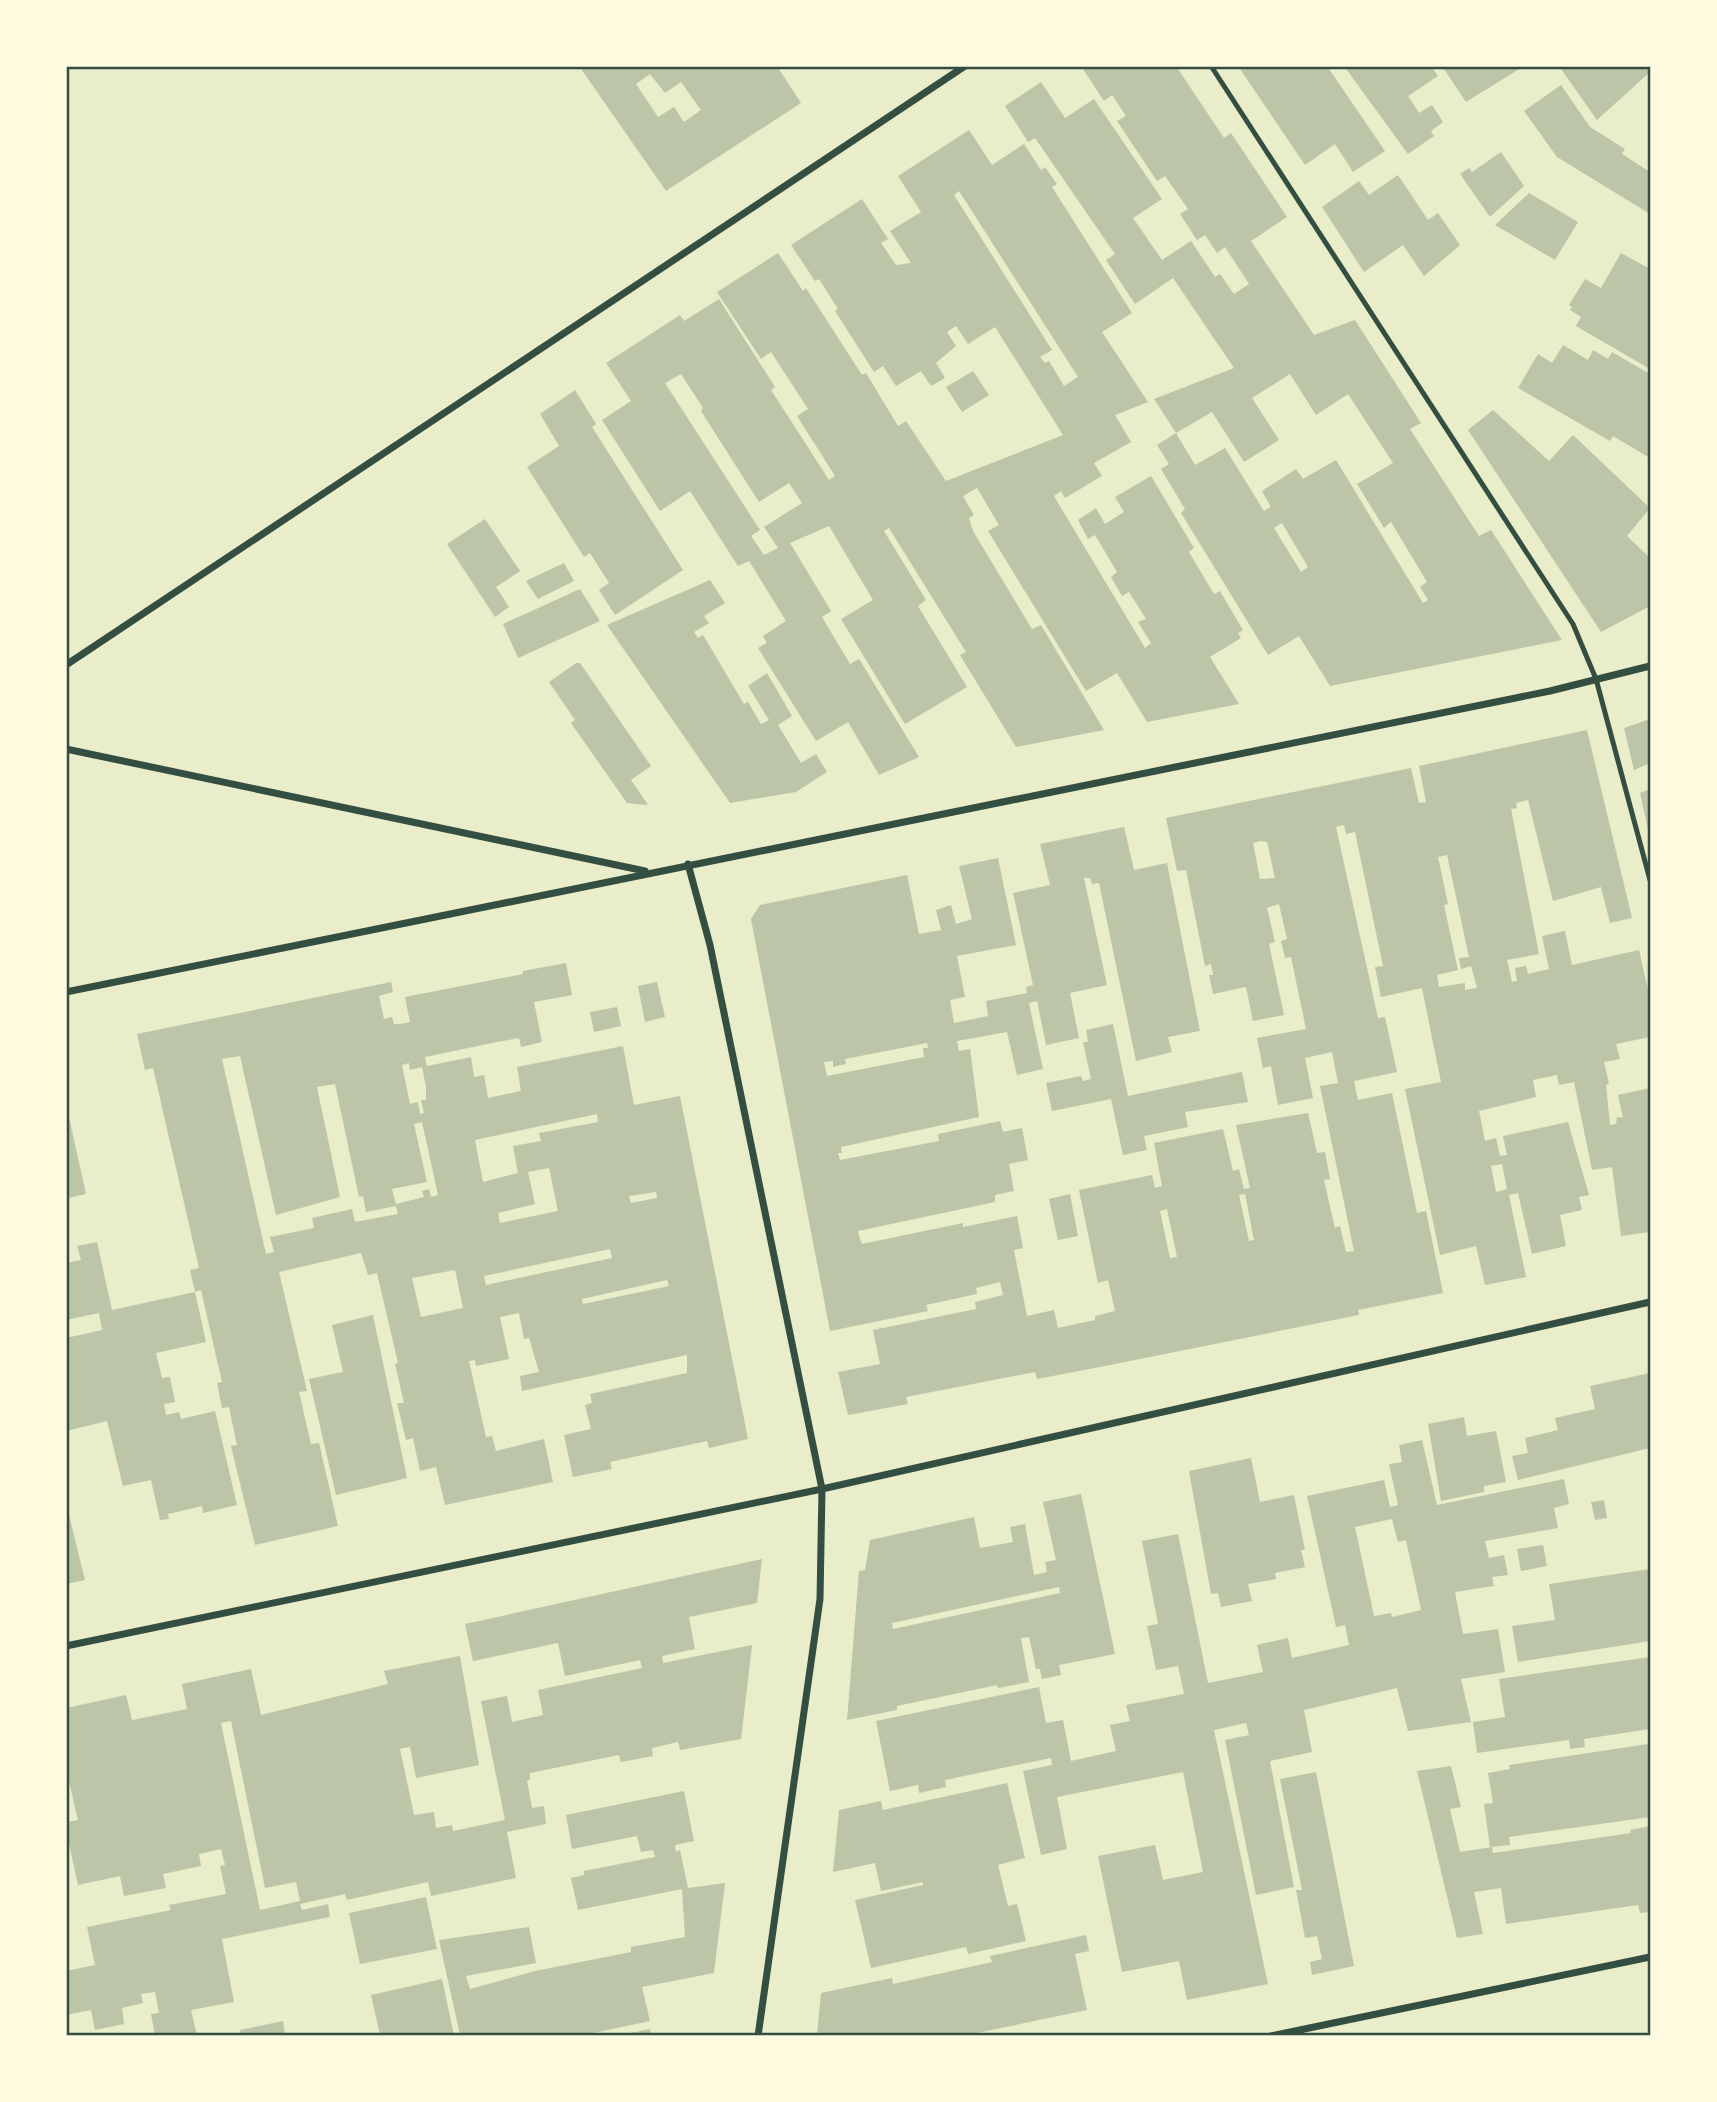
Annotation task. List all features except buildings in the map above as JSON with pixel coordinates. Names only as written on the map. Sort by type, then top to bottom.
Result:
[{"type":"street","points":[[66,665],[965,66]]},
{"type":"street","points":[[66,992],[1550,691],[1650,666]]},
{"type":"street","points":[[66,749],[649,872]]},
{"type":"street","points":[[688,864],[710,945],[822,1489],[820,1599],[758,2035]]},
{"type":"street","points":[[66,1646],[822,1489],[1650,1302]]},
{"type":"street","points":[[1271,2035],[1650,1957]]},
{"type":"lane","points":[[1211,66],[1573,624],[1596,679],[1650,880]]}]
